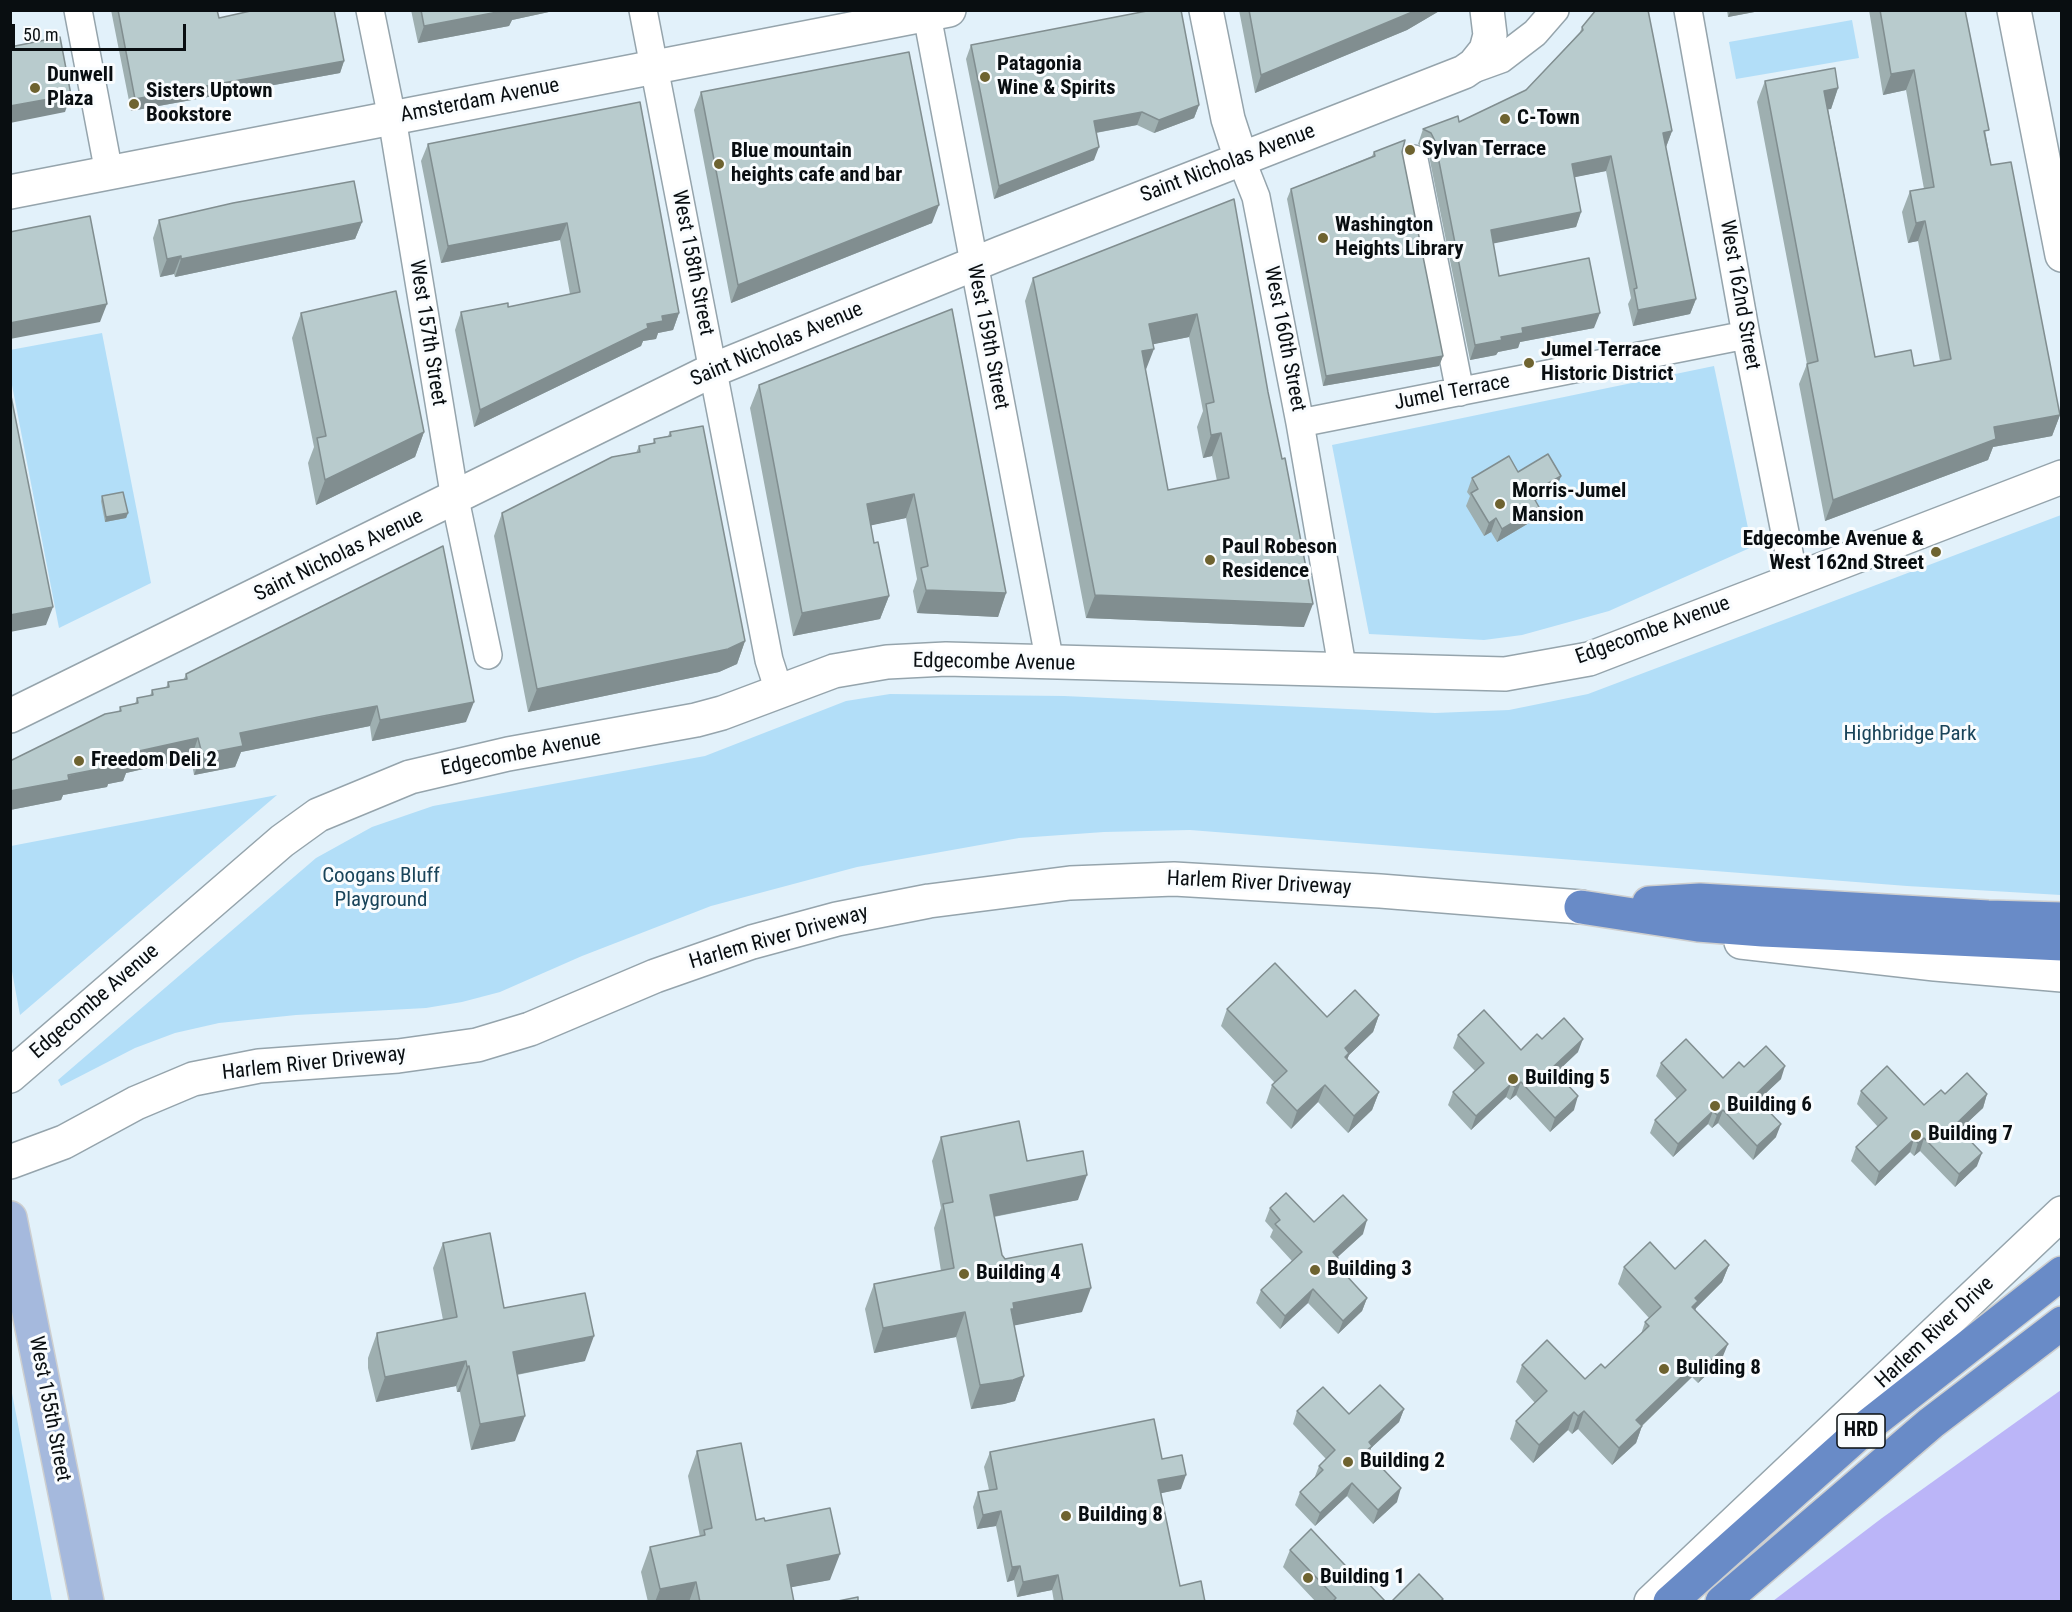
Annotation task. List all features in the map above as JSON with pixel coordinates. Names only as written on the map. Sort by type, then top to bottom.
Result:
[{"type":"highway","points":[[1581,907],[1700,900],[1988,917],[2061,919]]},
{"type":"highway","points":[[1581,907],[1698,925],[2061,944]]},
{"type":"highway","name":"Harlem River Drive","points":[[1670,1602],[1865,1428],[2061,1273]]},
{"type":"highway","name":"HRD","points":[[1722,1602],[1923,1430],[2061,1323]]},
{"type":"main road","name":"West 155th Street","points":[[10,1218],[23,1335],[48,1398],[88,1602]]},
{"type":"street","points":[[78,10],[110,173]]},
{"type":"street","name":"West 157th Street","points":[[370,10],[392,118],[455,499],[488,655]]},
{"type":"street","name":"West 158th Street","points":[[643,10],[768,660],[779,691]]},
{"type":"street","name":"West 160th Street","points":[[1206,10],[1228,119],[1256,197],[1300,423],[1343,672]]},
{"type":"street","points":[[1464,72],[1474,65],[1486,50],[1490,35],[1487,10]]},
{"type":"street","name":"Saint Nicholas Avenue","points":[[10,716],[455,499],[712,370],[972,264],[1501,59],[1535,33],[1555,10]]},
{"type":"street","name":"West 162nd Street","points":[[1688,10],[1746,335],[1794,578]]},
{"type":"street","points":[[2014,10],[2061,255]]},
{"type":"street","name":"Amsterdam Avenue","points":[[10,192],[934,12]]},
{"type":"street","name":"West 159th Street","points":[[934,12],[972,264],[1050,663]]},
{"type":"street","points":[[1414,159],[1460,392]]},
{"type":"street","name":"Jumel Terrace","points":[[1300,423],[1746,335]]},
{"type":"street","name":"Edgecombe Avenue","points":[[10,1076],[241,874],[318,815],[410,777],[508,754],[696,720],[722,713],[834,671],[887,662],[946,659],[1343,672],[1505,674],[1589,659],[1794,578],[2061,477]]},
{"type":"street","name":"Harlem River Driveway","points":[[10,1162],[64,1142],[136,1103],[202,1077],[259,1066],[398,1056],[477,1045],[530,1029],[655,976],[752,942],[837,919],[929,901],[1070,883],[1174,879],[1357,889],[1581,907],[1694,937],[1935,964],[2061,975]]},
{"type":"street","name":"Harlem River Drive","points":[[1651,1602],[2061,1213]]},
{"type":"green space","points":[[1852,20],[1859,58],[1736,79],[1729,42]]},
{"type":"green space","points":[[102,333],[151,583],[59,628],[11,380],[10,350]]},
{"type":"green space","points":[[1714,366],[1752,547],[1609,611],[1522,635],[1484,640],[1369,634],[1332,445]]},
{"type":"green space","name":"Highbridge Park","points":[[2061,515],[2061,895],[1907,886],[1190,830],[1104,832],[1019,838],[857,867],[711,906],[582,956],[500,992],[462,1002],[426,1008],[296,1015],[219,1023],[175,1033],[135,1048],[61,1086],[58,1080],[316,858],[372,827],[433,806],[705,756],[846,701],[890,694],[1064,696],[1435,713],[1509,710],[1588,694]]},
{"type":"green space","points":[[277,795],[20,1015],[11,966],[11,846]]},
{"type":"green space","points":[[11,1388],[52,1601],[11,1601]]},
{"type":"shaded area","points":[[2061,1390],[2061,1601],[1773,1601],[1882,1518]]},
{"type":"building","points":[[118,10],[217,10],[219,18],[255,10],[334,10],[344,61],[135,99]]},
{"type":"building","points":[[421,10],[508,10],[424,26]]},
{"type":"building","points":[[1152,10],[1181,10],[1199,105],[1159,120],[1142,112],[1094,121],[1099,147],[999,186],[971,45]]},
{"type":"building","points":[[1249,10],[1417,10],[1261,75]]},
{"type":"building","points":[[1596,10],[1648,10],[1672,131],[1663,133],[1696,299],[1638,310],[1634,289],[1637,288],[1611,156],[1572,164],[1581,212],[1491,230],[1499,276],[1589,258],[1600,313],[1522,328],[1523,333],[1475,345],[1435,141],[1431,133],[1423,129],[1458,116],[1459,122],[1526,90],[1583,30],[1582,27]]},
{"type":"building","points":[[1880,10],[1965,10],[1989,130],[1984,131],[1991,165],[2011,162],[2060,415],[1994,427],[1996,439],[1833,500],[1807,364],[1818,361],[1765,81],[1835,68],[1838,88],[1824,91],[1875,357],[1911,350],[1914,366],[1951,359],[1925,221],[1916,223],[1910,191],[1934,187],[1914,70],[1891,74]]},
{"type":"building","name":"Dunwell Plaza","points":[[60,37],[71,95],[10,106],[10,47]]},
{"type":"building","points":[[909,52],[939,205],[738,285],[701,92]]},
{"type":"building","points":[[640,102],[679,313],[662,316],[663,321],[647,324],[648,328],[480,410],[461,312],[508,303],[508,307],[580,292],[567,223],[448,246],[428,144]]},
{"type":"building","points":[[1405,140],[1402,152],[1443,356],[1326,376],[1291,189],[1375,156],[1374,152]]},
{"type":"building","points":[[354,181],[362,222],[181,259],[181,256],[167,259],[159,220],[233,203]]},
{"type":"building","points":[[1234,199],[1268,392],[1282,459],[1285,458],[1313,604],[1095,595],[1033,278]],"holes":[[[1197,314],[1214,402],[1206,404],[1211,435],[1221,433],[1229,478],[1168,490],[1142,351],[1154,349],[1149,324]]]},
{"type":"building","points":[[90,216],[107,304],[10,323],[10,232]]},
{"type":"building","points":[[396,291],[424,432],[325,480],[317,438],[326,436],[301,313]]},
{"type":"building","points":[[952,309],[1006,593],[926,590],[921,568],[928,566],[914,494],[867,504],[874,543],[878,542],[889,596],[802,613],[759,385]]},
{"type":"building","points":[[10,391],[53,607],[10,615]]},
{"type":"building","points":[[703,426],[745,641],[728,649],[537,689],[502,513],[612,457],[640,452],[639,446],[655,443],[654,439],[671,436],[670,432]]},
{"type":"building","name":"Morris-Jumel Mansion","points":[[1548,454],[1561,476],[1531,493],[1539,507],[1502,529],[1496,518],[1489,523],[1471,493],[1478,489],[1472,478],[1509,456],[1518,472]]},
{"type":"building","points":[[123,492],[128,513],[106,517],[102,496]]},
{"type":"building","points":[[443,546],[474,702],[380,720],[377,706],[323,716],[240,733],[243,746],[202,754],[198,738],[130,753],[131,760],[114,764],[114,766],[68,775],[69,780],[10,791],[10,761],[105,714],[121,711],[120,707],[138,703],[137,698],[153,695],[152,690],[169,687],[168,682],[187,679],[186,674]]},
{"type":"building","points":[[1275,963],[1327,1017],[1355,990],[1379,1015],[1345,1048],[1349,1053],[1345,1057],[1379,1092],[1354,1116],[1325,1085],[1297,1111],[1272,1085],[1287,1071],[1227,1009]]},
{"type":"building","name":"Building 5","points":[[1484,1010],[1521,1050],[1537,1034],[1542,1039],[1564,1018],[1583,1039],[1552,1068],[1578,1096],[1555,1118],[1521,1082],[1515,1087],[1511,1084],[1476,1116],[1453,1092],[1484,1063],[1458,1035]]},
{"type":"building","name":"Building 6","points":[[1686,1039],[1723,1078],[1739,1062],[1744,1067],[1766,1046],[1785,1066],[1754,1096],[1781,1124],[1757,1146],[1723,1110],[1717,1115],[1713,1111],[1678,1144],[1655,1120],[1686,1090],[1661,1063]]},
{"type":"building","name":"Building 7","points":[[1887,1066],[1924,1105],[1941,1090],[1945,1094],[1967,1073],[1987,1094],[1955,1125],[1982,1153],[1959,1174],[1924,1138],[1918,1143],[1914,1139],[1879,1172],[1856,1147],[1887,1118],[1861,1091]]},
{"type":"building","points":[[1019,1121],[1027,1161],[1083,1151],[1087,1175],[990,1195],[1002,1255],[1005,1259],[1082,1244],[1091,1288],[1013,1303],[1014,1309],[1011,1309],[1024,1376],[980,1385],[965,1312],[883,1328],[874,1284],[954,1268],[943,1204],[953,1202],[941,1137]]},
{"type":"building","name":"Building 3","points":[[1286,1193],[1314,1222],[1343,1195],[1367,1220],[1333,1252],[1338,1258],[1334,1262],[1367,1298],[1343,1321],[1313,1289],[1285,1316],[1261,1290],[1302,1252],[1275,1224],[1280,1220],[1270,1208]]},
{"type":"building","points":[[490,1233],[504,1308],[585,1293],[594,1336],[513,1352],[525,1416],[480,1424],[469,1366],[467,1367],[466,1361],[385,1377],[377,1333],[457,1317],[443,1243]]},
{"type":"building","name":"Buliding 8","points":[[1705,1240],[1729,1265],[1695,1298],[1698,1301],[1692,1307],[1728,1344],[1705,1366],[1699,1360],[1636,1420],[1642,1426],[1619,1448],[1584,1411],[1578,1416],[1574,1412],[1539,1445],[1516,1421],[1547,1391],[1522,1365],[1547,1340],[1585,1379],[1601,1364],[1605,1368],[1649,1326],[1645,1322],[1661,1307],[1624,1267],[1650,1242],[1675,1269]]},
{"type":"building","name":"Building 2","points":[[1380,1385],[1404,1409],[1369,1442],[1372,1446],[1366,1451],[1401,1488],[1378,1510],[1352,1483],[1320,1513],[1300,1492],[1323,1470],[1319,1466],[1335,1450],[1297,1411],[1323,1387],[1349,1414]]},
{"type":"building","name":"Building 8","points":[[1154,1419],[1162,1459],[1182,1455],[1186,1475],[1158,1480],[1180,1586],[1201,1581],[1205,1602],[1063,1602],[1058,1575],[1023,1582],[1020,1566],[1012,1567],[1001,1511],[983,1515],[978,1492],[997,1489],[990,1452]]},
{"type":"building","points":[[741,1443],[756,1520],[764,1518],[765,1521],[830,1508],[840,1554],[787,1565],[794,1602],[700,1602],[696,1582],[660,1589],[650,1547],[705,1535],[704,1530],[712,1528],[697,1451]]},
{"type":"building","points":[[1311,1529],[1359,1580],[1362,1577],[1386,1602],[1332,1602],[1336,1598],[1290,1550]]},
{"type":"building","points":[[1419,1574],[1443,1599],[1440,1602],[1391,1602]]},
{"type":"building","points":[[858,1597],[858,1602],[833,1602]]},
{"type":"place","name":"Patagonia Wine & Spirits","points":[[985,77]]},
{"type":"place","name":"Dunwell Plaza","points":[[35,88]]},
{"type":"place","name":"Sisters Uptown Bookstore","points":[[134,104]]},
{"type":"place","name":"C-Town","points":[[1505,119]]},
{"type":"place","name":"Sylvan Terrace","points":[[1410,150]]},
{"type":"place","name":"Blue mountain heights cafe and bar","points":[[719,164]]},
{"type":"place","name":"Washington Heights Library","points":[[1323,238]]},
{"type":"place","name":"Jumel Terrace Historic District","points":[[1529,363]]},
{"type":"place","name":"Morris-Jumel Mansion","points":[[1500,504]]},
{"type":"place","name":"Edgecombe Avenue & West 162nd Street","points":[[1936,552]]},
{"type":"place","name":"Paul Robeson Residence","points":[[1210,560]]},
{"type":"place","name":"Freedom Deli 2","points":[[79,761]]},
{"type":"place","name":"Building 5","points":[[1513,1079]]},
{"type":"place","name":"Building 6","points":[[1715,1106]]},
{"type":"place","name":"Building 7","points":[[1916,1135]]},
{"type":"place","name":"Building 3","points":[[1315,1270]]},
{"type":"place","name":"Building 4","points":[[964,1274]]},
{"type":"place","name":"Buliding 8","points":[[1664,1369]]},
{"type":"place","name":"Building 2","points":[[1348,1462]]},
{"type":"place","name":"Building 8","points":[[1066,1516]]},
{"type":"place","name":"Building 1","points":[[1308,1578]]},
{"type":"park label","name":"Coogans Bluff Playground","points":[[381,889]]}]
